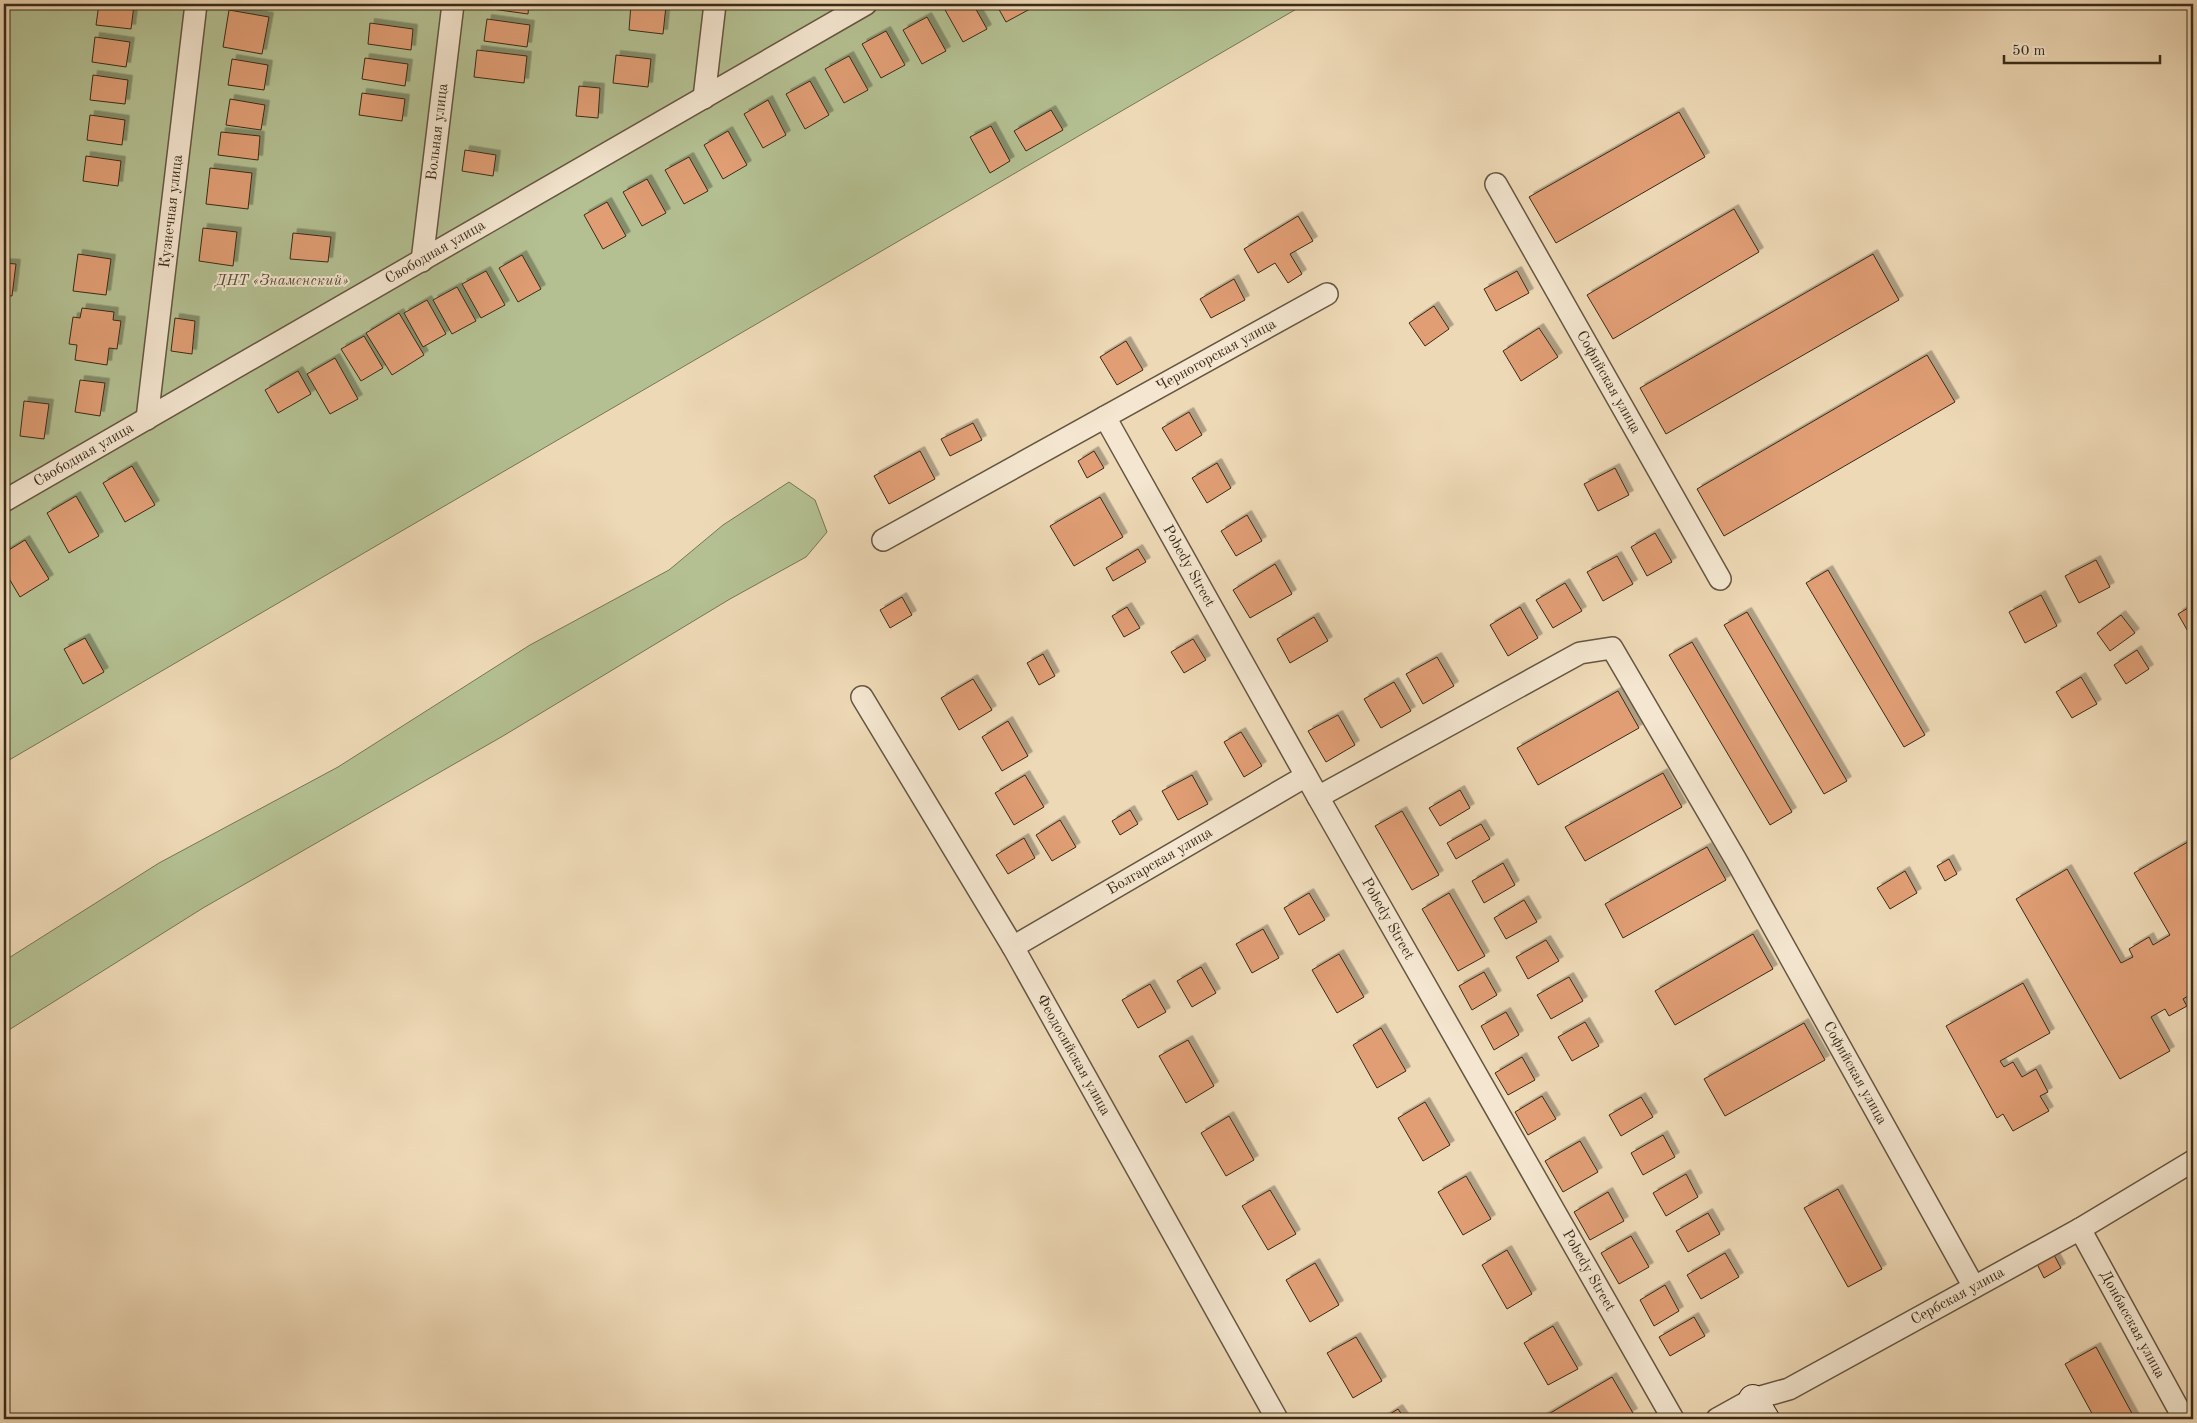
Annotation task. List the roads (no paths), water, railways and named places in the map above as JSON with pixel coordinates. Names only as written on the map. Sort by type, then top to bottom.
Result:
[{"type":"street","name":"Кузнечная улица","points":[[147,419],[196,4]]},
{"type":"street","name":"Вольная улица","points":[[422,261],[453,4]]},
{"type":"street","points":[[704,98],[714,4]]},
{"type":"street","name":"Свободная улица","points":[[4,501],[866,4]]},
{"type":"street","name":"Софийская улица","points":[[1496,184],[1720,579]]},
{"type":"street","name":"Черногорская улица","points":[[883,540],[1327,294]]},
{"type":"street","name":"Pobedy Street","points":[[1105,417],[1306,776],[1673,1419]]},
{"type":"street","name":"Софийская улица","points":[[1318,797],[1580,653],[1612,648],[1736,860],[1974,1287]]},
{"type":"street","name":"Феодосийская улица","points":[[862,697],[1013,947],[1277,1419]]},
{"type":"street","name":"Болгарская улица","points":[[1013,947],[1306,776]]},
{"type":"street","name":"Сербская улица","points":[[1717,1419],[1759,1409],[1788,1389],[2080,1229],[2193,1161]]},
{"type":"street","name":"Донбасская улица","points":[[2080,1229],[2184,1419]]},
{"type":"park label","name":"ДНТ «Знаменский»","points":[[282,281]]}]
